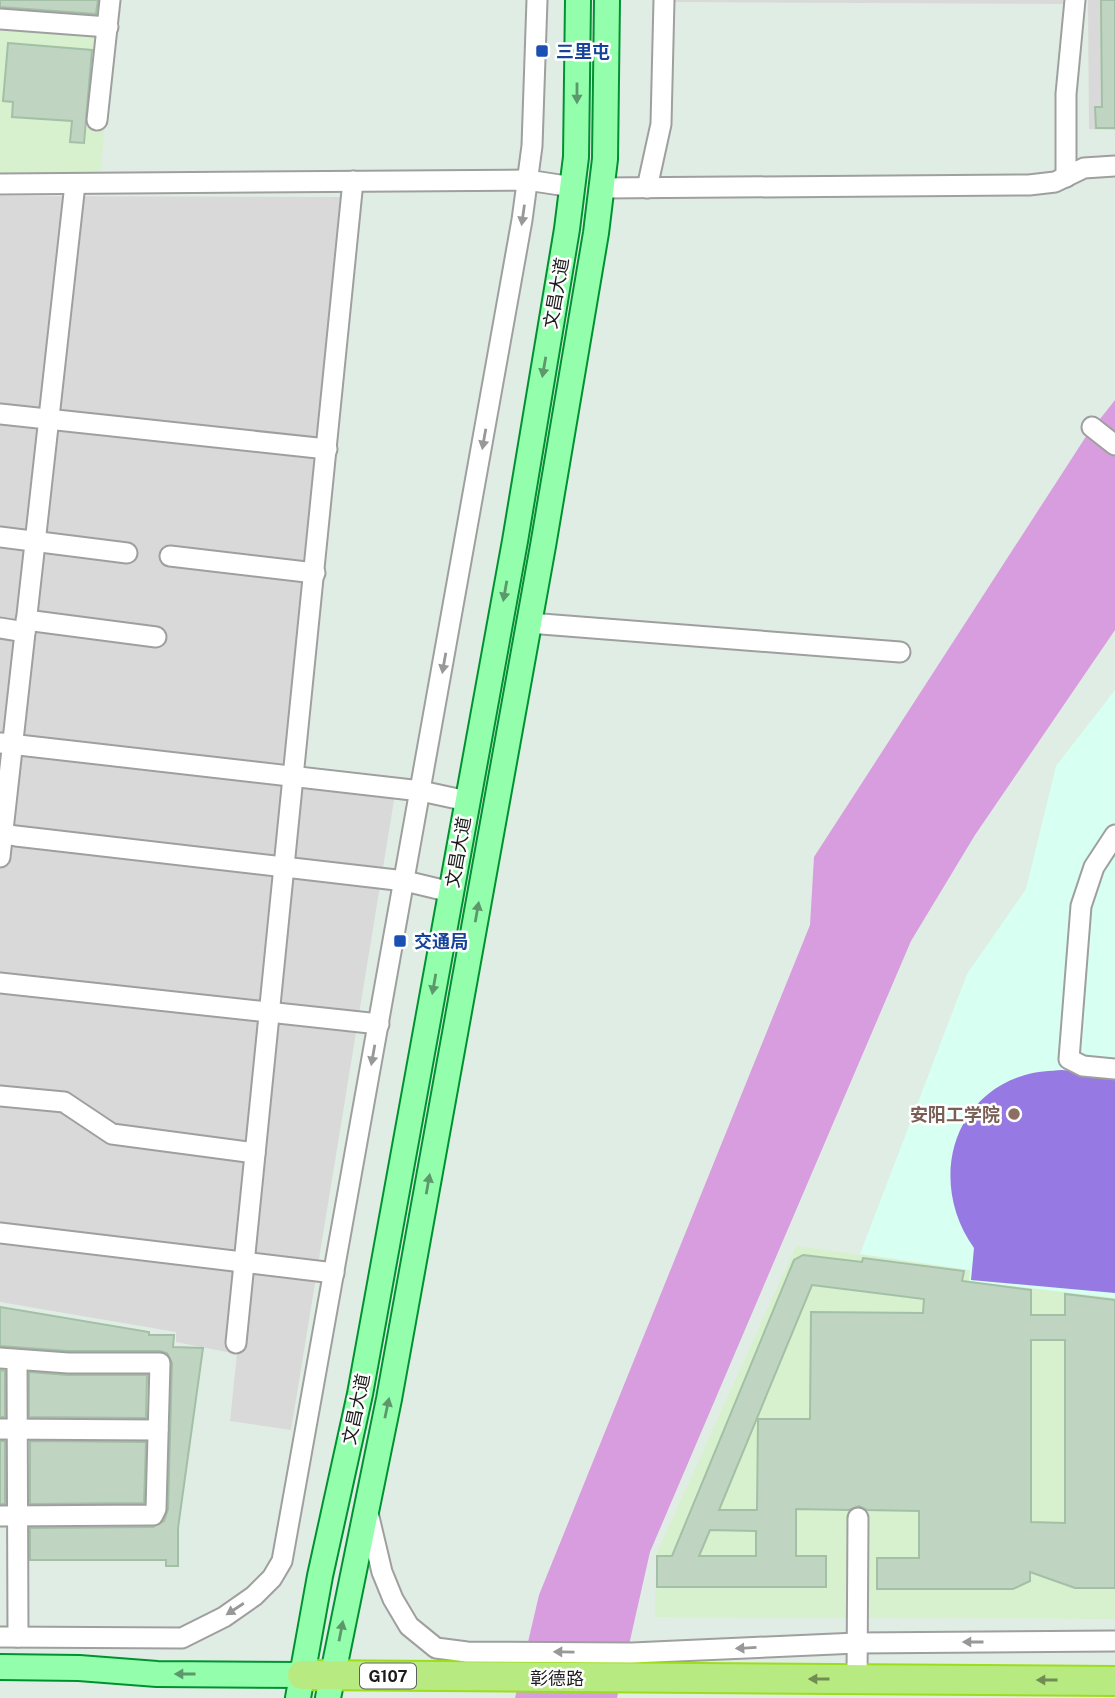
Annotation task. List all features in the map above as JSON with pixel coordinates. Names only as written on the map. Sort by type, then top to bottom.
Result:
[{"type":"highway","name":"彰德路","points":[[300,1686],[330,1687],[475,1664],[631,1666],[857,1680],[1115,1681]]},
{"type":"main road","name":"文昌大道","points":[[300,1686],[320,1576],[360,1394],[514,541],[573,187],[577,117],[578,0]]},
{"type":"main road","name":"文昌大道","points":[[330,1687],[394,1372],[594,247],[602,188],[606,118],[607,0]]},
{"type":"main road","name":"彰德路","points":[[0,1667],[79,1668],[300,1686]]},
{"type":"street","points":[[97,120],[110,0]]},
{"type":"street","points":[[9,1516],[153,1515],[156,1509],[160,1363],[68,1363],[8,1359],[9,1637],[182,1638],[224,1617],[254,1597],[272,1578],[282,1561],[520,233],[532,146],[537,0]]},
{"type":"street","points":[[647,188],[661,124],[664,0]]},
{"type":"street","points":[[1066,177],[1066,94],[1075,0]]},
{"type":"street","points":[[0,19],[108,27]]},
{"type":"street","points":[[602,188],[1029,185],[1055,182],[1084,168],[1115,166]]},
{"type":"street","points":[[0,184],[527,180],[573,187]]},
{"type":"street","points":[[236,1343],[353,181]]},
{"type":"street","points":[[0,857],[6,743],[26,626],[75,184]]},
{"type":"street","points":[[0,414],[327,449]]},
{"type":"street","points":[[1095,430],[1115,445]]},
{"type":"street","points":[[0,537],[127,553]]},
{"type":"street","points":[[170,556],[315,573]]},
{"type":"street","points":[[529,623],[900,652]]},
{"type":"street","points":[[0,628],[26,626],[156,637]]},
{"type":"street","points":[[6,743],[421,791],[467,802]]},
{"type":"street","points":[[1,833],[405,881],[451,892]]},
{"type":"street","points":[[1115,835],[1094,867],[1081,906],[1069,1059],[1083,1066],[1115,1069]]},
{"type":"street","points":[[0,983],[379,1024]]},
{"type":"street","points":[[0,1096],[64,1102],[112,1134],[255,1153]]},
{"type":"street","points":[[0,1233],[334,1273]]},
{"type":"street","points":[[9,1429],[158,1430]]},
{"type":"street","points":[[366,1506],[382,1572],[393,1599],[409,1626],[436,1648],[475,1664]]},
{"type":"street","points":[[857,1680],[858,1518]]},
{"type":"street","points":[[631,1666],[857,1643],[1115,1642]]},
{"type":"shaded area","points":[[0,0],[117,0],[100,174],[0,174]]},
{"type":"shaded area","points":[[665,0],[1068,0],[1068,4],[677,2]]},
{"type":"shaded area","points":[[1088,0],[1115,0],[1115,130],[1089,129]]},
{"type":"shaded area","points":[[0,196],[342,197],[282,781],[395,794],[291,1430],[230,1421],[237,1354],[176,1342],[176,1332],[0,1302]]},
{"type":"shaded area","points":[[1115,400],[1115,630],[975,835],[911,941],[650,1552],[617,1698],[515,1698],[539,1595],[810,925],[814,857],[1085,438]]},
{"type":"shaded area","name":"安阳工学院","points":[[1115,690],[1115,1298],[969,1281],[970,1270],[860,1254],[967,974],[1026,889],[1056,766]]},
{"type":"shaded area","points":[[1062,1070],[1115,1075],[1115,1293],[971,1280],[974,1248],[960,1224],[950,1173],[954,1147],[963,1124],[978,1103],[999,1087],[1025,1075]]},
{"type":"shaded area","points":[[796,1246],[970,1270],[969,1281],[1115,1298],[1115,1619],[655,1617],[656,1555]]},
{"type":"building","points":[[0,0],[98,0],[96,14],[0,7]]},
{"type":"building","points":[[1101,0],[1115,0],[1115,128],[1096,128],[1095,107],[1102,107]]},
{"type":"building","points":[[8,43],[92,50],[84,143],[70,142],[72,121],[12,117],[13,102],[3,101]]},
{"type":"building","points":[[803,1255],[862,1262],[863,1258],[964,1271],[962,1281],[1031,1290],[1031,1315],[1065,1315],[1065,1294],[1115,1300],[1115,1588],[1075,1588],[1030,1572],[1030,1581],[1013,1589],[877,1589],[877,1558],[919,1558],[919,1511],[867,1510],[859,1506],[849,1510],[796,1509],[796,1556],[826,1556],[826,1587],[657,1587],[657,1556],[672,1556],[794,1260]],"holes":[[[812,1285],[924,1299],[923,1313],[811,1312],[810,1419],[758,1419],[757,1510],[719,1510]],[[1031,1340],[1065,1340],[1065,1523],[1031,1522]],[[710,1530],[756,1531],[756,1556],[699,1556]]]},
{"type":"building","points":[[0,1307],[149,1332],[149,1335],[174,1335],[173,1347],[203,1348],[178,1528],[178,1566],[166,1566],[166,1560],[30,1560],[30,1528],[153,1527],[164,1521],[168,1509],[172,1363],[167,1353],[160,1351],[68,1351],[0,1346]]},
{"type":"building","points":[[0,1370],[5,1371],[5,1417],[0,1417]]},
{"type":"building","points":[[29,1372],[147,1375],[146,1418],[29,1417]]},
{"type":"building","points":[[0,1441],[5,1441],[5,1504],[0,1504]]},
{"type":"building","points":[[30,1441],[146,1442],[144,1503],[30,1504]]},
{"type":"place","name":"三里屯","points":[[542,51]]},
{"type":"place","name":"交通局","points":[[400,941]]},
{"type":"place","name":"安阳工学院","points":[[1014,1114]]}]
